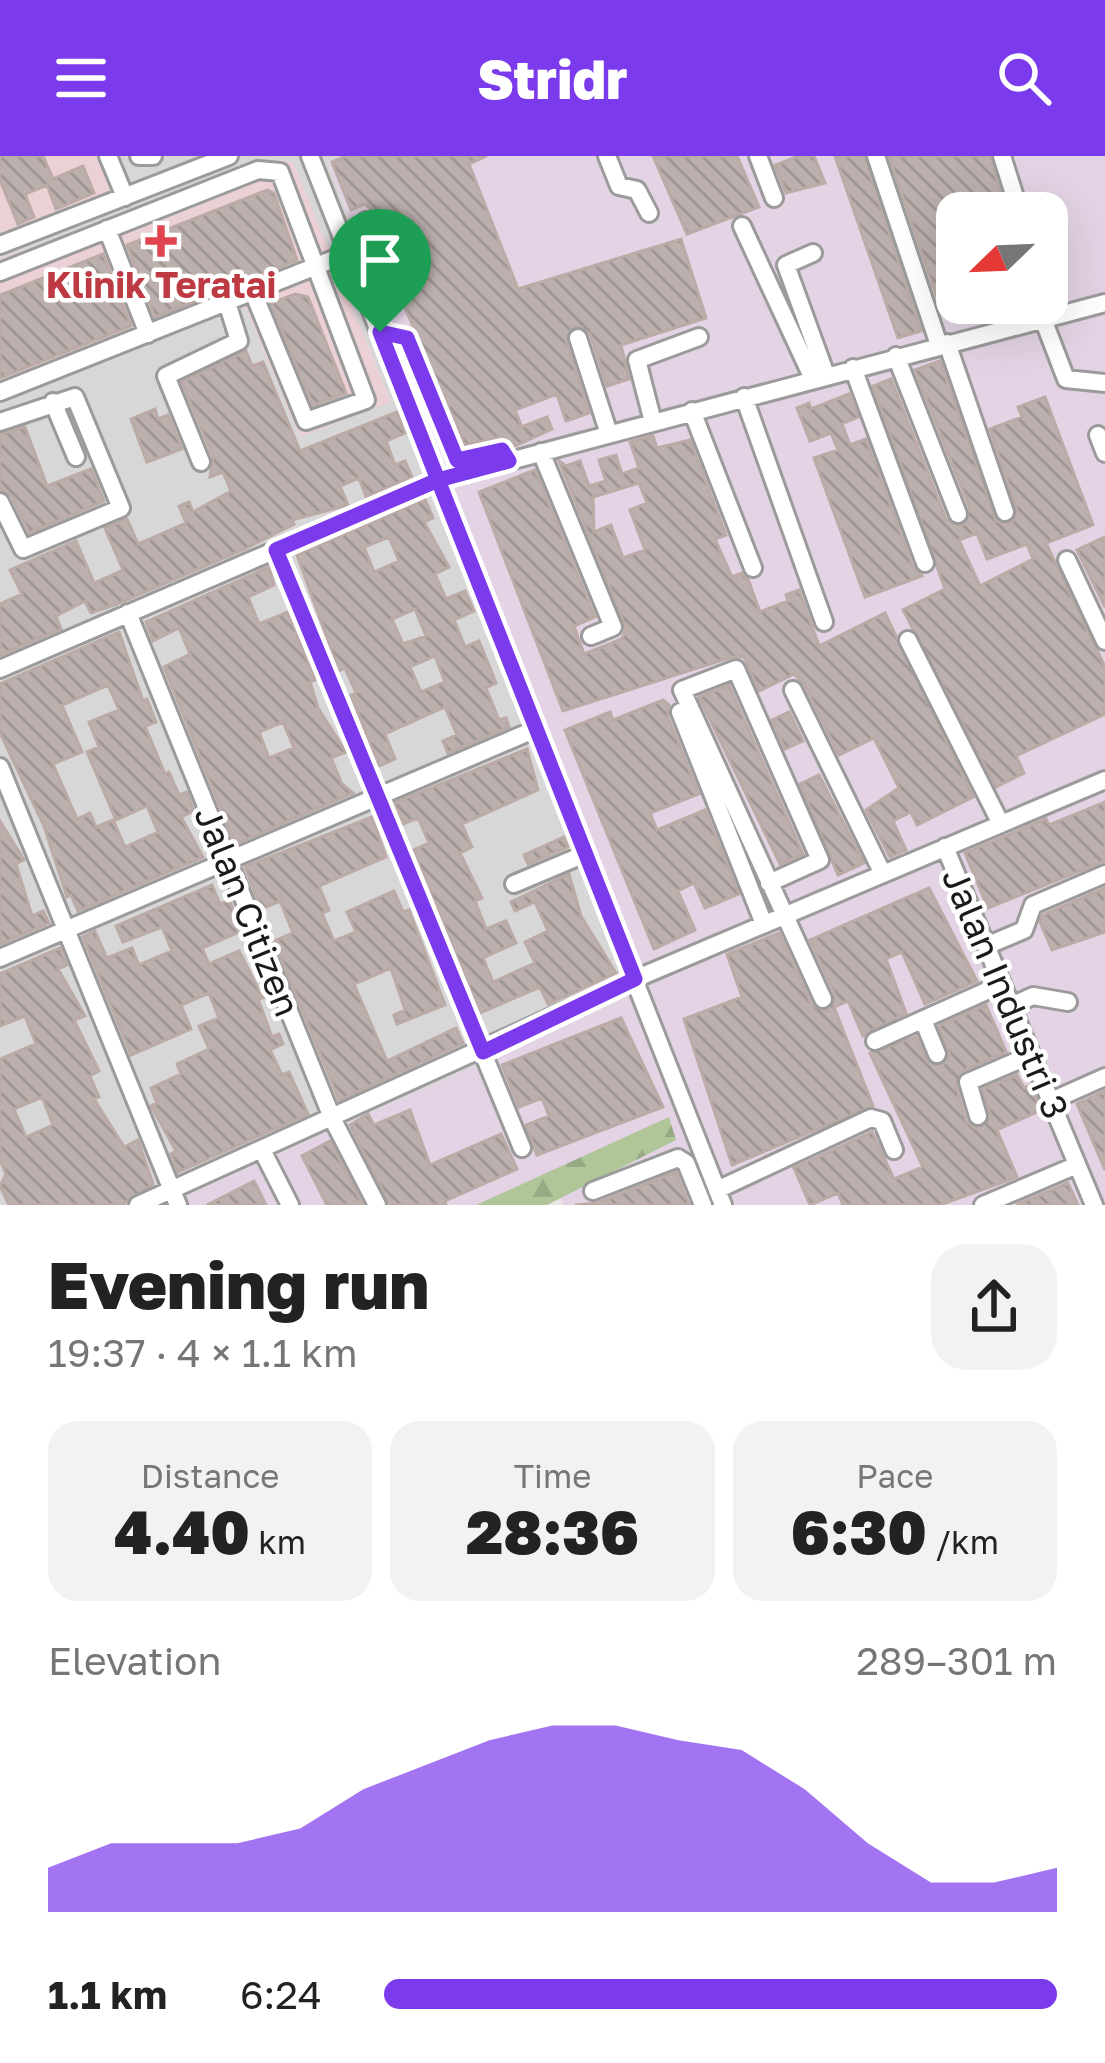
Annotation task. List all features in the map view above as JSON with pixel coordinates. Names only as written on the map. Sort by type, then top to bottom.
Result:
[{"type":"street","points":[[108,156],[125,196]]},
{"type":"street","points":[[140,156],[153,156]]},
{"type":"street","points":[[607,156],[619,186],[637,190],[649,213]]},
{"type":"street","points":[[758,156],[774,198]]},
{"type":"street","points":[[876,156],[1005,512]]},
{"type":"street","points":[[1002,156],[1013,192]]},
{"type":"street","points":[[0,245],[226,157]]},
{"type":"street","points":[[314,157],[721,1201],[871,1118],[882,1121],[895,1150]]},
{"type":"street","points":[[0,272],[258,170],[280,172],[368,396],[314,422],[303,417],[253,292]]},
{"type":"street","points":[[366,221],[394,290]]},
{"type":"street","points":[[742,226],[819,377]]},
{"type":"street","points":[[107,229],[148,334]]},
{"type":"street","points":[[0,392],[317,266],[378,251]]},
{"type":"street","points":[[813,253],[786,265],[819,377]]},
{"type":"street","points":[[201,462],[166,376],[239,341],[227,302]]},
{"type":"street","points":[[1068,308],[1105,303]]},
{"type":"street","points":[[0,669],[438,480],[1007,324]]},
{"type":"street","points":[[1051,324],[1066,380],[1105,383]]},
{"type":"street","points":[[380,332],[407,338],[457,460],[502,450],[509,461]]},
{"type":"street","points":[[653,422],[639,357],[699,337]]},
{"type":"street","points":[[578,338],[609,434]]},
{"type":"street","points":[[896,356],[958,514]]},
{"type":"street","points":[[853,368],[926,562]]},
{"type":"street","points":[[0,422],[72,396],[120,511],[23,549],[0,502]]},
{"type":"street","points":[[744,397],[824,622]]},
{"type":"street","points":[[53,402],[76,457]]},
{"type":"street","points":[[692,411],[753,568]]},
{"type":"street","points":[[421,437],[443,428]]},
{"type":"street","points":[[541,452],[613,627],[591,636]]},
{"type":"street","points":[[276,550],[377,796],[407,853],[522,1148]]},
{"type":"street","points":[[1067,560],[1105,641]]},
{"type":"street","name":"Jalan Citizen","points":[[128,614],[333,1120],[377,1205]]},
{"type":"street","points":[[908,640],[1001,824]]},
{"type":"street","points":[[770,883],[820,860],[736,669],[682,690],[784,916],[823,999]]},
{"type":"street","points":[[793,690],[883,874]]},
{"type":"street","points":[[680,712],[764,924]]},
{"type":"street","points":[[0,958],[536,729]]},
{"type":"street","points":[[0,767],[174,1197]]},
{"type":"street","points":[[138,1205],[174,1197],[262,1150],[635,979],[1105,780]]},
{"type":"street","name":"Jalan Industri 3","points":[[945,847],[1094,1205]]},
{"type":"street","points":[[514,884],[585,854]]},
{"type":"street","points":[[986,946],[1024,930],[1033,905],[1105,874]]},
{"type":"street","points":[[875,1041],[1002,984]]},
{"type":"street","points":[[1011,1006],[1033,996],[1067,1002]]},
{"type":"street","points":[[923,1020],[937,1054]]},
{"type":"street","points":[[978,1116],[968,1082],[1031,1054]]},
{"type":"street","points":[[1051,1101],[1105,1076]]},
{"type":"street","points":[[262,1150],[290,1205]]},
{"type":"street","points":[[593,1191],[678,1158],[686,1163],[703,1205]]},
{"type":"street","points":[[983,1205],[1077,1165]]},
{"type":"shaded area","points":[[0,156],[344,156],[329,164],[649,988],[165,1205],[0,1205]]},
{"type":"shaded area","points":[[0,156],[97,156],[112,192],[0,236]]},
{"type":"shaded area","points":[[344,156],[1105,156],[1105,1205],[563,1205],[550,1174],[478,1205],[165,1205],[649,988],[328,163]]},
{"type":"shaded area","points":[[261,159],[293,162],[391,402],[300,437],[245,307],[0,404],[0,259]]},
{"type":"green space","points":[[669,1117],[676,1140],[547,1205],[476,1205]]},
{"type":"building","points":[[0,156],[43,156],[53,179],[83,166],[94,193],[56,209],[47,185],[25,194],[34,217],[18,224],[0,180]]},
{"type":"building","points":[[346,156],[487,156],[469,164],[518,289],[681,239],[706,318],[621,345],[629,379],[607,386],[590,333],[573,326],[566,341],[589,413],[566,421],[557,394],[515,410],[522,427],[547,417],[552,429],[515,446],[501,437],[465,445],[401,299],[405,285],[378,216],[365,204],[351,210],[332,162]]},
{"type":"building","points":[[653,156],[737,156],[759,207],[687,234]]},
{"type":"building","points":[[814,156],[825,183],[786,193],[775,165]]},
{"type":"building","points":[[835,156],[864,156],[921,331],[898,338]]},
{"type":"building","points":[[889,156],[990,156],[1001,192],[936,192],[936,295]]},
{"type":"building","points":[[267,190],[274,193],[297,260],[155,317],[127,245]]},
{"type":"building","points":[[103,254],[131,326],[0,378],[0,295]]},
{"type":"building","points":[[295,294],[308,297],[346,393],[313,405],[271,303]]},
{"type":"building","points":[[246,351],[252,366],[263,362],[300,451],[397,412],[405,433],[386,441],[395,465],[405,461],[412,477],[366,497],[359,478],[340,486],[348,505],[292,520],[294,524],[245,549],[117,604],[91,613],[85,601],[56,616],[61,629],[0,655],[0,604],[22,594],[10,570],[76,541],[94,583],[123,570],[105,528],[127,519],[138,544],[186,523],[179,506],[189,502],[193,512],[231,491],[223,472],[210,477],[213,457],[182,382]]},
{"type":"building","points":[[940,361],[996,521],[1010,524],[1018,513],[990,429],[1022,417],[1018,407],[1045,397],[1093,525],[1046,543],[1105,667],[1105,714],[1016,756],[1024,773],[996,787],[903,610],[945,589],[873,386],[891,379],[946,519],[962,526],[970,509],[915,370]],"holes":[[[977,533],[987,559],[1027,544],[1033,559],[980,586],[959,540]]]},
{"type":"building","points":[[849,394],[858,417],[842,424],[850,445],[866,439],[913,567],[922,576],[865,597],[814,458],[838,450],[831,433],[810,441],[797,408],[809,403],[811,409]]},
{"type":"building","points":[[155,409],[158,419],[168,415],[182,449],[147,462],[131,419]]},
{"type":"building","points":[[25,427],[47,486],[91,469],[104,501],[29,533],[11,495],[0,489],[0,434]]},
{"type":"building","points":[[653,436],[657,448],[690,440],[726,535],[715,539],[732,577],[742,573],[748,579],[760,612],[788,601],[786,595],[799,590],[819,646],[885,613],[973,797],[917,825],[911,812],[893,821],[906,850],[890,857],[866,810],[899,788],[874,738],[839,755],[804,684],[794,674],[759,691],[744,657],[563,711],[479,492],[535,470],[595,617],[574,626],[584,654],[622,639],[626,628],[559,461],[566,466],[580,461],[589,486],[606,481],[599,460],[616,455],[622,474],[639,468],[630,442]],"holes":[[[639,483],[647,503],[630,510],[645,550],[623,558],[611,525],[594,532],[593,497]]]},
{"type":"building","points":[[425,499],[433,518],[424,522],[449,567],[435,574],[446,599],[465,591],[474,611],[454,620],[465,647],[479,641],[496,683],[486,688],[499,720],[506,718],[509,727],[448,753],[443,741],[457,735],[445,707],[385,734],[395,759],[379,766],[351,695],[356,693],[345,668],[339,671],[297,555]],"holes":[[[389,537],[399,561],[374,572],[364,547]],[[415,609],[426,636],[403,644],[392,619]],[[435,656],[445,682],[421,692],[410,667]]]},
{"type":"building","points":[[1105,537],[1105,607],[1077,550]]},
{"type":"building","points":[[269,567],[274,585],[248,597],[259,624],[288,612],[315,680],[310,682],[318,708],[346,752],[331,758],[342,784],[353,793],[235,844],[164,667],[190,654],[179,628],[153,641],[146,622]],"holes":[[[283,722],[294,748],[269,758],[259,732]]]},
{"type":"building","points":[[119,632],[143,701],[147,699],[156,722],[145,726],[165,774],[169,772],[179,795],[187,792],[194,811],[181,817],[203,857],[78,911],[71,895],[67,897],[44,826],[0,733],[0,684]],"holes":[[[108,685],[119,710],[89,722],[99,747],[87,752],[116,820],[147,806],[158,832],[125,847],[113,820],[96,827],[90,813],[77,819],[53,764],[82,752],[62,705]]]},
{"type":"building","points":[[729,685],[803,854],[780,864],[699,697]]},
{"type":"building","points":[[663,700],[669,705],[668,717],[699,794],[650,813],[657,830],[705,810],[739,894],[705,908],[694,883],[678,891],[695,930],[654,949],[565,730],[610,712],[613,720]]},
{"type":"building","points":[[789,712],[803,741],[785,749],[772,720]]},
{"type":"building","points":[[527,749],[538,790],[462,824],[472,847],[460,853],[482,898],[475,901],[486,929],[506,921],[516,943],[483,958],[493,982],[535,963],[525,942],[548,931],[535,902],[515,911],[511,902],[569,874],[581,916],[616,973],[548,1004],[540,987],[480,1013],[413,850],[429,843],[418,818],[403,824],[394,803]]},
{"type":"building","points":[[819,775],[864,863],[838,875],[800,784]]},
{"type":"building","points":[[1105,802],[1105,861],[988,908],[965,853],[1046,819],[1049,825]]},
{"type":"building","points":[[372,817],[386,857],[319,886],[329,910],[322,913],[334,941],[356,932],[347,912],[394,891],[403,912],[409,910],[445,1005],[397,1024],[394,1015],[405,1010],[391,968],[354,984],[387,1061],[456,1028],[463,1043],[339,1100],[274,941],[293,933],[280,901],[261,909],[245,867]]},
{"type":"building","points":[[0,821],[24,860],[16,864],[32,916],[43,911],[49,923],[0,944]]},
{"type":"building","points":[[564,837],[568,847],[528,864],[524,855]]},
{"type":"building","points":[[212,885],[220,904],[229,900],[242,931],[202,948],[209,964],[239,951],[263,998],[258,999],[272,1037],[279,1034],[283,1044],[270,1050],[282,1075],[289,1072],[308,1114],[178,1172],[171,1154],[176,1151],[151,1106],[157,1103],[151,1088],[181,1074],[177,1064],[209,1049],[199,1026],[219,1018],[209,993],[181,1005],[191,1029],[131,1055],[83,937],[95,931],[107,958],[132,948],[139,965],[172,951],[162,927],[123,942],[116,926]]},
{"type":"building","points":[[929,888],[977,981],[925,1004],[902,952],[886,959],[906,1013],[863,1036],[848,1001],[834,1007],[873,1106],[732,1165],[684,1019],[742,997],[727,954],[779,933],[812,1005],[827,1011],[835,995],[810,940]]},
{"type":"building","points":[[1105,888],[1105,932],[1052,950],[1040,922],[1043,915]]},
{"type":"building","points":[[60,948],[67,965],[58,969],[85,1016],[74,1020],[99,1071],[90,1076],[99,1097],[94,1099],[124,1147],[138,1140],[153,1184],[122,1205],[9,1205],[0,1186],[6,1174],[0,1160],[0,1059],[36,1044],[25,1016],[0,1026],[0,974]],"holes":[[[42,1097],[53,1125],[26,1137],[14,1109]]]},
{"type":"building","points":[[986,1005],[1006,1052],[962,1071],[956,1086],[966,1121],[976,1129],[991,1118],[983,1089],[1017,1075],[1024,1088],[1030,1085],[1041,1110],[997,1130],[1017,1177],[940,1205],[843,1205],[838,1193],[810,1205],[794,1168],[872,1132],[894,1179],[923,1167],[870,1053],[916,1037],[928,1063],[943,1065],[950,1055],[939,1026]]},
{"type":"building","points":[[621,1018],[663,1107],[537,1155],[526,1125],[549,1116],[542,1098],[519,1107],[502,1065]]},
{"type":"building","points":[[1105,1091],[1105,1170],[1077,1104]]},
{"type":"building","points":[[410,1110],[430,1165],[501,1134],[517,1169],[445,1201],[446,1205],[390,1205],[350,1125],[368,1114],[374,1125]]},
{"type":"building","points":[[330,1141],[363,1205],[327,1205],[302,1156]]},
{"type":"building","points":[[676,1172],[689,1205],[575,1205],[598,1203]]},
{"type":"building","points":[[254,1181],[266,1205],[207,1205]]},
{"type":"building","points":[[1068,1183],[1078,1205],[1016,1205]]},
{"type":"place","name":"Klinik Teratai","points":[[161,241]]},
{"type":"route","points":[[380,332],[407,338],[457,460],[502,450],[509,461],[438,480],[276,550],[483,1052],[635,979],[585,854],[438,480],[421,437],[380,332]]}]
